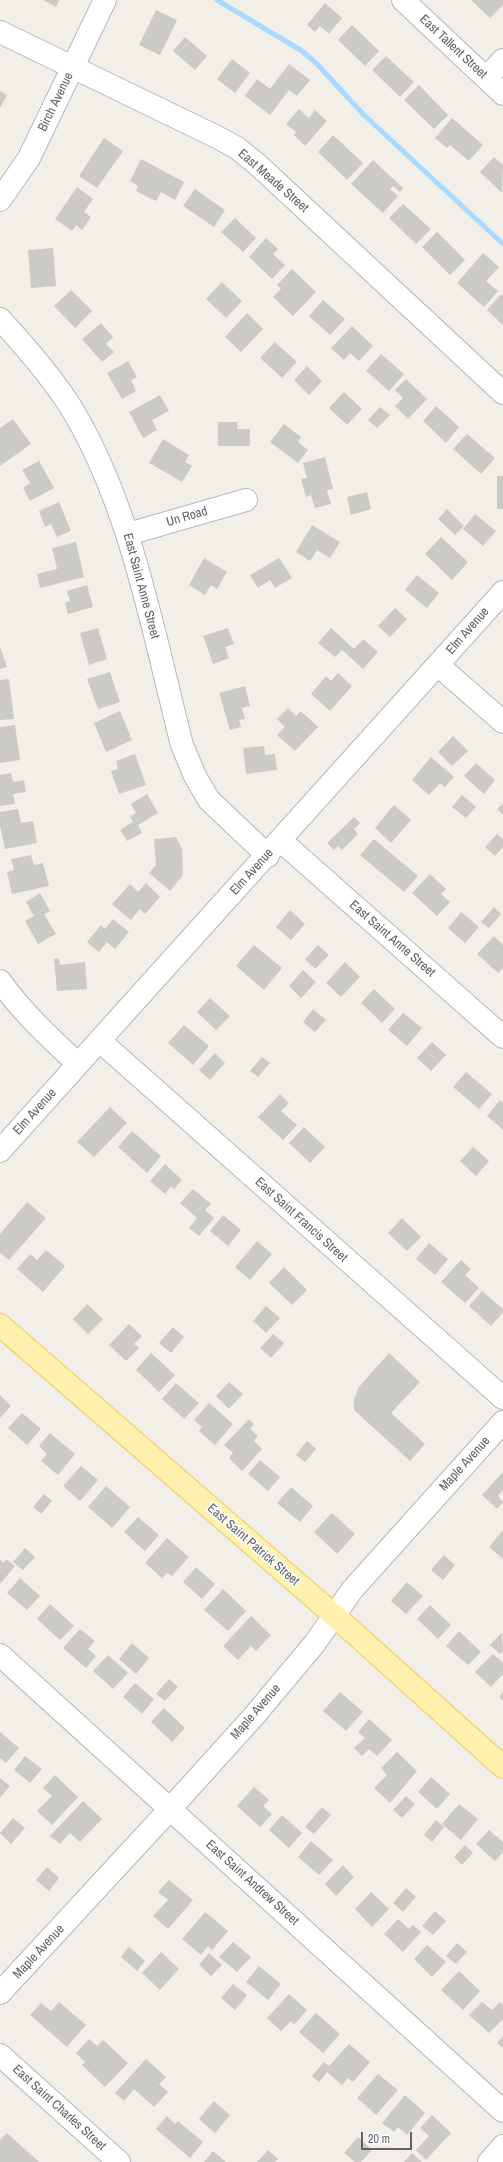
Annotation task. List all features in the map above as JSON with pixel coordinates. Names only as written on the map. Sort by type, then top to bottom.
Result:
[{"type":"main road","name":"East Saint Patrick Street","points":[[0,1325],[335,1616],[503,1767]]},
{"type":"street","name":"Birch Avenue","points":[[0,200],[29,158],[105,0]]},
{"type":"street","name":"East Tallent Street","points":[[403,0],[503,94]]},
{"type":"street","name":"East Meade Street","points":[[0,32],[217,136],[237,148],[258,165],[503,393]]},
{"type":"street","points":[[486,78],[503,60]]},
{"type":"street","name":"East Saint Anne Street","points":[[0,319],[31,353],[66,401],[97,457],[128,534],[182,745],[195,776],[209,800],[274,848],[503,1037]]},
{"type":"street","name":"Un Road","points":[[128,534],[246,500]]},
{"type":"street","name":"Elm Avenue","points":[[0,1151],[503,592]]},
{"type":"street","points":[[438,665],[503,722]]},
{"type":"street","points":[[0,981],[18,1005],[78,1064]]},
{"type":"street","name":"East Saint Francis Street","points":[[100,1041],[503,1398]]},
{"type":"street","name":"Maple Avenue","points":[[0,1993],[170,1810],[254,1716],[315,1644],[352,1590],[503,1422]]},
{"type":"street","name":"East Saint Andrew Street","points":[[0,1655],[503,2111]]},
{"type":"street","name":"East Saint Charles Street","points":[[0,2055],[119,2162]]},
{"type":"street","points":[[489,2162],[503,2146]]},
{"type":"building","points":[[43,0],[59,0],[56,7]]},
{"type":"building","points":[[471,0],[503,0],[503,5],[490,18]]},
{"type":"building","points":[[325,3],[342,18],[329,34],[320,26],[315,32],[307,25]]},
{"type":"building","points":[[156,10],[177,20],[160,55],[139,45]]},
{"type":"building","points":[[352,25],[379,51],[365,66],[338,40]]},
{"type":"building","points":[[185,37],[207,56],[195,70],[173,51]]},
{"type":"building","points":[[386,56],[414,82],[400,97],[372,70]]},
{"type":"building","points":[[232,59],[250,73],[235,93],[217,79]]},
{"type":"building","points":[[289,64],[310,80],[297,96],[289,90],[270,115],[245,96],[257,79],[270,89]]},
{"type":"building","points":[[419,85],[448,115],[434,129],[404,100]]},
{"type":"building","points":[[0,91],[7,95],[0,108]]},
{"type":"building","points":[[299,109],[309,118],[315,110],[327,121],[305,146],[294,135],[296,132],[286,124]]},
{"type":"building","points":[[452,118],[483,145],[469,161],[450,145],[447,148],[435,138]]},
{"type":"building","points":[[333,135],[363,163],[347,180],[318,152]]},
{"type":"building","points":[[104,138],[123,151],[97,188],[79,176]]},
{"type":"building","points":[[494,157],[503,165],[502,193],[480,172]]},
{"type":"building","points":[[141,159],[184,182],[175,200],[161,192],[156,201],[136,191],[138,186],[130,181]]},
{"type":"building","points":[[373,160],[403,188],[400,192],[393,186],[390,189],[398,196],[383,213],[351,184]]},
{"type":"building","points":[[77,187],[93,199],[84,212],[91,217],[82,230],[76,225],[72,231],[55,219]]},
{"type":"building","points":[[195,189],[225,210],[214,227],[183,206]]},
{"type":"building","points":[[403,204],[431,229],[416,244],[389,218]]},
{"type":"building","points":[[235,218],[256,238],[243,252],[221,232]]},
{"type":"building","points":[[437,232],[465,260],[450,275],[422,247]]},
{"type":"building","points":[[266,238],[278,249],[273,254],[285,265],[272,279],[249,257]]},
{"type":"building","points":[[53,248],[56,286],[31,288],[28,250]]},
{"type":"building","points":[[483,253],[499,267],[486,281],[498,291],[484,307],[457,283]]},
{"type":"building","points":[[292,269],[316,292],[293,316],[273,297],[281,289],[277,285]]},
{"type":"building","points":[[222,282],[242,301],[226,318],[206,299]]},
{"type":"building","points":[[71,290],[92,311],[75,328],[54,306]]},
{"type":"building","points":[[501,294],[503,296],[503,325],[487,310]]},
{"type":"building","points":[[323,300],[345,319],[330,335],[309,316]]},
{"type":"building","points":[[247,313],[263,329],[241,352],[225,337]]},
{"type":"building","points":[[101,323],[113,337],[106,344],[114,352],[102,362],[82,339]]},
{"type":"building","points":[[352,326],[373,346],[359,361],[350,353],[344,360],[331,348]]},
{"type":"building","points":[[275,342],[297,362],[282,378],[260,358]]},
{"type":"building","points":[[381,354],[404,374],[389,391],[366,371]]},
{"type":"building","points":[[128,361],[137,377],[131,380],[136,391],[122,399],[107,373]]},
{"type":"building","points":[[307,366],[322,381],[309,395],[294,380]]},
{"type":"building","points":[[406,379],[427,399],[408,419],[395,406],[403,398],[395,390]]},
{"type":"building","points":[[344,392],[362,409],[347,425],[329,408]]},
{"type":"building","points":[[160,395],[169,411],[152,420],[157,430],[143,438],[129,412]]},
{"type":"building","points":[[436,406],[459,427],[446,443],[423,421]]},
{"type":"building","points":[[380,407],[390,415],[377,428],[368,420]]},
{"type":"building","points":[[13,419],[31,444],[0,466],[0,428]]},
{"type":"building","points":[[218,422],[238,422],[237,429],[250,429],[250,446],[218,446]]},
{"type":"building","points":[[284,424],[301,437],[298,442],[308,450],[298,463],[270,442]]},
{"type":"building","points":[[467,434],[495,458],[481,474],[453,449]]},
{"type":"building","points":[[163,439],[189,455],[185,462],[192,466],[182,482],[149,463]]},
{"type":"building","points":[[325,457],[333,489],[327,490],[331,504],[315,508],[311,495],[306,497],[301,479],[307,478],[303,463]]},
{"type":"building","points":[[39,461],[54,488],[30,501],[23,488],[30,483],[22,470]]},
{"type":"building","points":[[497,476],[503,476],[503,509],[497,509]]},
{"type":"building","points":[[367,492],[371,509],[351,515],[347,497]]},
{"type":"building","points":[[59,502],[71,531],[57,537],[51,524],[45,527],[39,511]]},
{"type":"building","points":[[447,509],[464,526],[455,535],[438,519]]},
{"type":"building","points":[[475,514],[496,531],[483,546],[463,529]]},
{"type":"building","points":[[312,525],[340,542],[330,558],[317,550],[310,561],[296,552]]},
{"type":"building","points":[[441,537],[468,562],[452,580],[425,554]]},
{"type":"building","points":[[76,542],[84,577],[40,588],[37,574],[57,569],[52,548]]},
{"type":"building","points":[[204,558],[227,572],[217,589],[211,585],[205,595],[189,585]]},
{"type":"building","points":[[279,558],[292,578],[275,588],[270,580],[258,588],[250,575]]},
{"type":"building","points":[[417,575],[439,593],[427,608],[405,590]]},
{"type":"building","points":[[87,585],[93,607],[68,614],[65,603],[70,601],[67,591]]},
{"type":"building","points":[[395,608],[407,619],[390,637],[378,626]]},
{"type":"building","points":[[98,628],[107,659],[89,665],[80,633]]},
{"type":"building","points":[[228,628],[234,644],[225,647],[229,658],[213,664],[203,636]]},
{"type":"building","points":[[331,628],[354,649],[363,639],[378,652],[363,669],[342,650],[335,657],[318,643]]},
{"type":"building","points":[[0,647],[7,667],[0,669]]},
{"type":"building","points":[[110,672],[120,702],[98,709],[87,679]]},
{"type":"building","points":[[338,673],[352,686],[330,711],[311,694],[326,676],[331,681]]},
{"type":"building","points":[[9,679],[14,719],[0,720],[0,680]]},
{"type":"building","points":[[245,686],[250,706],[242,708],[245,719],[239,720],[241,727],[230,730],[219,693]]},
{"type":"building","points":[[288,708],[296,716],[301,711],[318,727],[295,751],[277,735],[285,727],[277,719]]},
{"type":"building","points":[[120,711],[132,740],[106,752],[94,723]]},
{"type":"building","points":[[15,725],[20,760],[0,763],[0,727]]},
{"type":"building","points":[[453,736],[468,751],[452,766],[438,752]]},
{"type":"building","points":[[264,746],[265,755],[275,754],[277,770],[246,774],[243,748]]},
{"type":"building","points":[[135,754],[146,785],[119,794],[111,771],[118,769],[116,761]]},
{"type":"building","points":[[431,757],[454,777],[445,787],[440,783],[429,795],[412,780]]},
{"type":"building","points":[[476,763],[495,780],[484,794],[464,776]]},
{"type":"building","points":[[11,773],[13,782],[24,780],[26,792],[13,794],[15,804],[0,806],[0,775]]},
{"type":"building","points":[[147,794],[158,813],[138,825],[142,833],[127,841],[120,830],[133,822],[130,816],[136,813],[131,804]]},
{"type":"building","points":[[462,795],[476,807],[466,818],[452,807]]},
{"type":"building","points":[[503,803],[503,815],[497,809]]},
{"type":"building","points":[[394,805],[411,820],[391,843],[375,828]]},
{"type":"building","points":[[18,809],[21,823],[33,821],[37,843],[5,849],[0,826],[0,812]]},
{"type":"building","points":[[354,817],[360,823],[354,829],[358,834],[342,850],[338,846],[334,850],[327,843]]},
{"type":"building","points":[[497,834],[503,839],[503,847],[495,856],[485,847]]},
{"type":"building","points":[[176,837],[182,849],[183,875],[170,891],[149,873],[156,865],[154,839]]},
{"type":"building","points":[[374,839],[418,876],[404,892],[360,855]]},
{"type":"building","points":[[31,855],[34,865],[43,863],[49,886],[12,894],[7,872],[14,870],[11,859]]},
{"type":"building","points":[[430,874],[446,889],[441,894],[450,902],[437,916],[412,893]]},
{"type":"building","points":[[146,883],[160,897],[145,914],[140,909],[131,920],[112,904],[130,884],[138,892]]},
{"type":"building","points":[[40,893],[50,911],[44,914],[56,934],[38,944],[25,921],[34,916],[26,902]]},
{"type":"building","points":[[494,907],[501,914],[489,928],[481,922]]},
{"type":"building","points":[[290,910],[305,924],[291,940],[276,927]]},
{"type":"building","points":[[461,912],[479,927],[465,943],[448,928]]},
{"type":"building","points":[[113,919],[129,932],[115,949],[107,942],[99,952],[87,942],[101,925],[105,929]]},
{"type":"building","points":[[494,936],[503,945],[503,968],[498,973],[477,954]]},
{"type":"building","points":[[254,945],[282,968],[264,990],[236,966]]},
{"type":"building","points":[[318,945],[329,955],[315,969],[305,959]]},
{"type":"building","points":[[59,958],[60,965],[85,962],[87,989],[57,991],[54,959]]},
{"type":"building","points":[[345,962],[360,977],[341,997],[326,983]]},
{"type":"building","points":[[303,970],[316,982],[301,998],[289,986]]},
{"type":"building","points":[[374,989],[395,1009],[382,1023],[361,1003]]},
{"type":"building","points":[[210,998],[230,1016],[216,1030],[197,1012]]},
{"type":"building","points":[[313,1009],[326,1020],[315,1032],[303,1022]]},
{"type":"building","points":[[403,1013],[422,1028],[407,1046],[388,1030]]},
{"type":"building","points":[[184,1025],[209,1046],[193,1065],[168,1043]]},
{"type":"building","points":[[432,1042],[446,1055],[431,1071],[417,1058]]},
{"type":"building","points":[[215,1053],[225,1063],[210,1080],[199,1070]]},
{"type":"building","points":[[262,1057],[270,1063],[258,1077],[250,1071]]},
{"type":"building","points":[[466,1072],[492,1094],[479,1109],[453,1087]]},
{"type":"building","points":[[280,1094],[289,1103],[281,1111],[297,1125],[283,1140],[258,1117]]},
{"type":"building","points":[[500,1100],[503,1103],[503,1130],[487,1116]]},
{"type":"building","points":[[110,1107],[127,1123],[94,1157],[77,1142]]},
{"type":"building","points":[[304,1127],[325,1147],[310,1163],[289,1143]]},
{"type":"building","points":[[132,1131],[161,1156],[147,1173],[118,1147]]},
{"type":"building","points":[[473,1147],[489,1161],[476,1176],[460,1161]]},
{"type":"building","points":[[165,1164],[182,1180],[174,1189],[171,1186],[165,1194],[150,1181]]},
{"type":"building","points":[[193,1189],[211,1204],[205,1210],[214,1218],[199,1236],[189,1228],[197,1218],[180,1203]]},
{"type":"building","points":[[27,1202],[46,1218],[9,1260],[0,1253],[0,1234]]},
{"type":"building","points":[[223,1215],[241,1230],[228,1246],[210,1231]]},
{"type":"building","points":[[402,1218],[421,1237],[407,1251],[388,1233]]},
{"type":"building","points":[[257,1241],[272,1254],[250,1280],[235,1267]]},
{"type":"building","points":[[429,1243],[448,1259],[435,1275],[416,1259]]},
{"type":"building","points":[[46,1250],[65,1266],[43,1292],[17,1269],[30,1254],[37,1260]]},
{"type":"building","points":[[461,1260],[471,1269],[465,1275],[479,1288],[465,1303],[441,1282]]},
{"type":"building","points":[[284,1267],[307,1290],[292,1305],[269,1283]]},
{"type":"building","points":[[482,1291],[503,1309],[503,1312],[491,1326],[469,1306]]},
{"type":"building","points":[[87,1304],[103,1319],[88,1334],[73,1319]]},
{"type":"building","points":[[266,1306],[280,1318],[266,1333],[253,1321]]},
{"type":"building","points":[[129,1324],[142,1336],[134,1344],[139,1348],[126,1361],[109,1345]]},
{"type":"building","points":[[173,1327],[184,1337],[171,1353],[159,1343]]},
{"type":"building","points":[[273,1334],[284,1343],[271,1358],[260,1348]]},
{"type":"building","points":[[151,1353],[175,1375],[159,1392],[136,1370]]},
{"type":"building","points":[[389,1353],[420,1382],[391,1413],[425,1444],[410,1461],[354,1410],[354,1400],[358,1388]]},
{"type":"building","points":[[229,1382],[243,1394],[229,1409],[216,1396]]},
{"type":"building","points":[[176,1383],[199,1403],[184,1419],[162,1399]]},
{"type":"building","points":[[0,1395],[11,1406],[0,1418]]},
{"type":"building","points":[[209,1403],[233,1424],[215,1445],[199,1431],[202,1427],[194,1420]]},
{"type":"building","points":[[22,1413],[41,1429],[27,1445],[8,1428]]},
{"type":"building","points":[[249,1419],[254,1424],[250,1429],[258,1436],[254,1441],[262,1449],[242,1471],[229,1458],[233,1453],[224,1445]]},
{"type":"building","points":[[50,1433],[75,1454],[58,1475],[41,1461],[47,1454],[39,1446]]},
{"type":"building","points":[[307,1441],[316,1449],[305,1462],[296,1455]]},
{"type":"building","points":[[260,1460],[280,1477],[268,1491],[248,1474]]},
{"type":"building","points":[[81,1466],[98,1480],[80,1501],[63,1486]]},
{"type":"building","points":[[503,1472],[503,1490],[498,1496],[503,1502],[497,1509],[482,1495]]},
{"type":"building","points":[[106,1486],[130,1507],[112,1528],[88,1507]]},
{"type":"building","points":[[291,1487],[313,1506],[300,1522],[277,1503]]},
{"type":"building","points":[[44,1494],[52,1501],[41,1514],[33,1507]]},
{"type":"building","points":[[332,1513],[355,1534],[337,1554],[314,1532]]},
{"type":"building","points":[[138,1517],[159,1535],[145,1551],[124,1532]]},
{"type":"building","points":[[502,1531],[503,1532],[503,1559],[489,1547]]},
{"type":"building","points":[[167,1538],[189,1557],[172,1576],[167,1573],[162,1578],[145,1563]]},
{"type":"building","points":[[25,1548],[35,1557],[23,1570],[13,1562]]},
{"type":"building","points":[[444,1555],[455,1565],[443,1580],[431,1570]]},
{"type":"building","points":[[6,1559],[15,1566],[0,1584],[0,1560],[4,1563]]},
{"type":"building","points":[[196,1567],[215,1584],[202,1599],[183,1582]]},
{"type":"building","points":[[20,1578],[40,1596],[27,1610],[7,1593]]},
{"type":"building","points":[[407,1582],[423,1596],[406,1614],[391,1601]]},
{"type":"building","points":[[223,1589],[246,1611],[228,1631],[204,1610]]},
{"type":"building","points":[[50,1604],[74,1626],[60,1640],[37,1619]]},
{"type":"building","points":[[430,1605],[451,1625],[438,1639],[417,1619]]},
{"type":"building","points":[[251,1616],[271,1635],[256,1651],[251,1646],[238,1660],[223,1646]]},
{"type":"building","points":[[80,1629],[95,1641],[88,1649],[96,1656],[86,1668],[63,1648]]},
{"type":"building","points":[[459,1631],[481,1652],[468,1665],[446,1646]]},
{"type":"building","points":[[502,1632],[503,1651],[500,1654],[490,1645]]},
{"type":"building","points":[[132,1643],[149,1658],[136,1674],[119,1659]]},
{"type":"building","points":[[493,1654],[503,1663],[503,1674],[491,1687],[475,1672]]},
{"type":"building","points":[[108,1655],[128,1673],[113,1689],[93,1671]]},
{"type":"building","points":[[169,1679],[178,1687],[165,1701],[156,1694]]},
{"type":"building","points":[[135,1683],[154,1699],[142,1714],[123,1697]]},
{"type":"building","points":[[340,1692],[363,1712],[346,1731],[323,1711]]},
{"type":"building","points":[[503,1692],[503,1701],[499,1697]]},
{"type":"building","points":[[164,1708],[185,1728],[172,1742],[151,1722]]},
{"type":"building","points":[[369,1719],[392,1740],[377,1756],[369,1749],[362,1756],[354,1748],[365,1738],[358,1732]]},
{"type":"building","points":[[0,1732],[19,1748],[6,1763],[0,1758]]},
{"type":"building","points":[[397,1752],[417,1771],[390,1803],[374,1788],[387,1775],[381,1768]]},
{"type":"building","points":[[25,1756],[42,1769],[30,1783],[14,1770]]},
{"type":"building","points":[[55,1775],[78,1797],[52,1825],[37,1811],[52,1796],[43,1788]]},
{"type":"building","points":[[431,1777],[450,1794],[437,1809],[418,1792]]},
{"type":"building","points":[[0,1778],[10,1786],[0,1798]]},
{"type":"building","points":[[254,1787],[269,1800],[263,1806],[272,1814],[260,1827],[237,1806]]},
{"type":"building","points":[[406,1796],[415,1804],[402,1818],[393,1810]]},
{"type":"building","points":[[83,1801],[102,1819],[80,1842],[70,1833],[60,1844],[50,1836]]},
{"type":"building","points":[[459,1804],[478,1819],[461,1840],[442,1824]]},
{"type":"building","points":[[322,1807],[331,1815],[314,1834],[305,1827]]},
{"type":"building","points":[[282,1815],[302,1833],[289,1848],[269,1830]]},
{"type":"building","points":[[13,1818],[25,1828],[11,1844],[0,1833]]},
{"type":"building","points":[[436,1820],[444,1827],[432,1842],[424,1835]]},
{"type":"building","points":[[489,1830],[503,1842],[503,1852],[495,1861],[476,1844]]},
{"type":"building","points":[[311,1841],[333,1860],[319,1875],[298,1857]]},
{"type":"building","points":[[465,1845],[473,1853],[462,1865],[454,1857]]},
{"type":"building","points":[[343,1865],[354,1877],[336,1896],[325,1884]]},
{"type":"building","points":[[47,1867],[59,1878],[49,1891],[36,1880]]},
{"type":"building","points":[[169,1880],[193,1900],[168,1929],[153,1916],[168,1900],[158,1892]]},
{"type":"building","points":[[406,1888],[416,1897],[403,1912],[393,1903]]},
{"type":"building","points":[[371,1892],[389,1909],[372,1927],[355,1909]]},
{"type":"building","points":[[435,1911],[446,1921],[433,1935],[422,1926]]},
{"type":"building","points":[[205,1912],[228,1931],[212,1950],[208,1946],[201,1955],[182,1939]]},
{"type":"building","points":[[398,1919],[409,1929],[413,1925],[421,1932],[403,1952],[384,1934]]},
{"type":"building","points":[[233,1942],[251,1957],[237,1972],[219,1957]]},
{"type":"building","points":[[457,1943],[467,1952],[456,1964],[446,1956]]},
{"type":"building","points":[[427,1945],[446,1962],[432,1977],[414,1959]]},
{"type":"building","points":[[129,1947],[145,1961],[137,1971],[121,1957]]},
{"type":"building","points":[[161,1952],[179,1969],[160,1990],[142,1973]]},
{"type":"building","points":[[209,1953],[222,1965],[211,1976],[199,1965]]},
{"type":"building","points":[[259,1966],[281,1984],[268,2000],[246,1982]]},
{"type":"building","points":[[459,1971],[480,1991],[463,2010],[441,1990]]},
{"type":"building","points":[[233,1984],[247,1995],[235,2010],[221,1998]]},
{"type":"building","points":[[289,1994],[307,2010],[294,2025],[291,2021],[281,2031],[267,2018]]},
{"type":"building","points":[[59,2002],[86,2025],[67,2047],[30,2015],[41,2003],[51,2011]]},
{"type":"building","points":[[482,2002],[492,2010],[500,2002],[503,2005],[503,2019],[489,2033],[469,2015]]},
{"type":"building","points":[[316,2013],[340,2034],[323,2053],[299,2032]]},
{"type":"building","points":[[503,2036],[503,2048],[497,2043]]},
{"type":"building","points":[[89,2039],[97,2046],[103,2040],[128,2063],[105,2087],[82,2065],[85,2062],[76,2053]]},
{"type":"building","points":[[349,2044],[370,2062],[353,2082],[348,2078],[342,2085],[327,2072],[319,2082],[312,2076],[324,2062],[329,2066]]},
{"type":"building","points":[[146,2059],[166,2077],[159,2084],[168,2092],[154,2107],[134,2089],[124,2101],[115,2093]]},
{"type":"building","points":[[378,2074],[398,2090],[376,2115],[357,2098]]},
{"type":"building","points":[[405,2095],[425,2113],[407,2135],[398,2127],[394,2132],[382,2123]]},
{"type":"building","points":[[214,2101],[230,2115],[215,2133],[199,2119]]},
{"type":"building","points":[[432,2115],[451,2133],[426,2160],[416,2150],[429,2136],[420,2128]]},
{"type":"building","points":[[167,2116],[175,2124],[178,2121],[203,2142],[190,2158],[156,2129]]},
{"type":"building","points":[[7,2133],[39,2162],[0,2162],[0,2140]]},
{"type":"building","points":[[358,2137],[372,2150],[361,2162],[355,2162],[344,2153]]},
{"type":"building","points":[[268,2150],[278,2159],[275,2162],[257,2162]]},
{"type":"building","points":[[213,2151],[226,2162],[204,2162]]},
{"type":"building","points":[[412,2153],[422,2162],[404,2162]]},
{"type":"waterway","points":[[217,0],[302,51],[316,63],[364,115],[503,244]]}]
